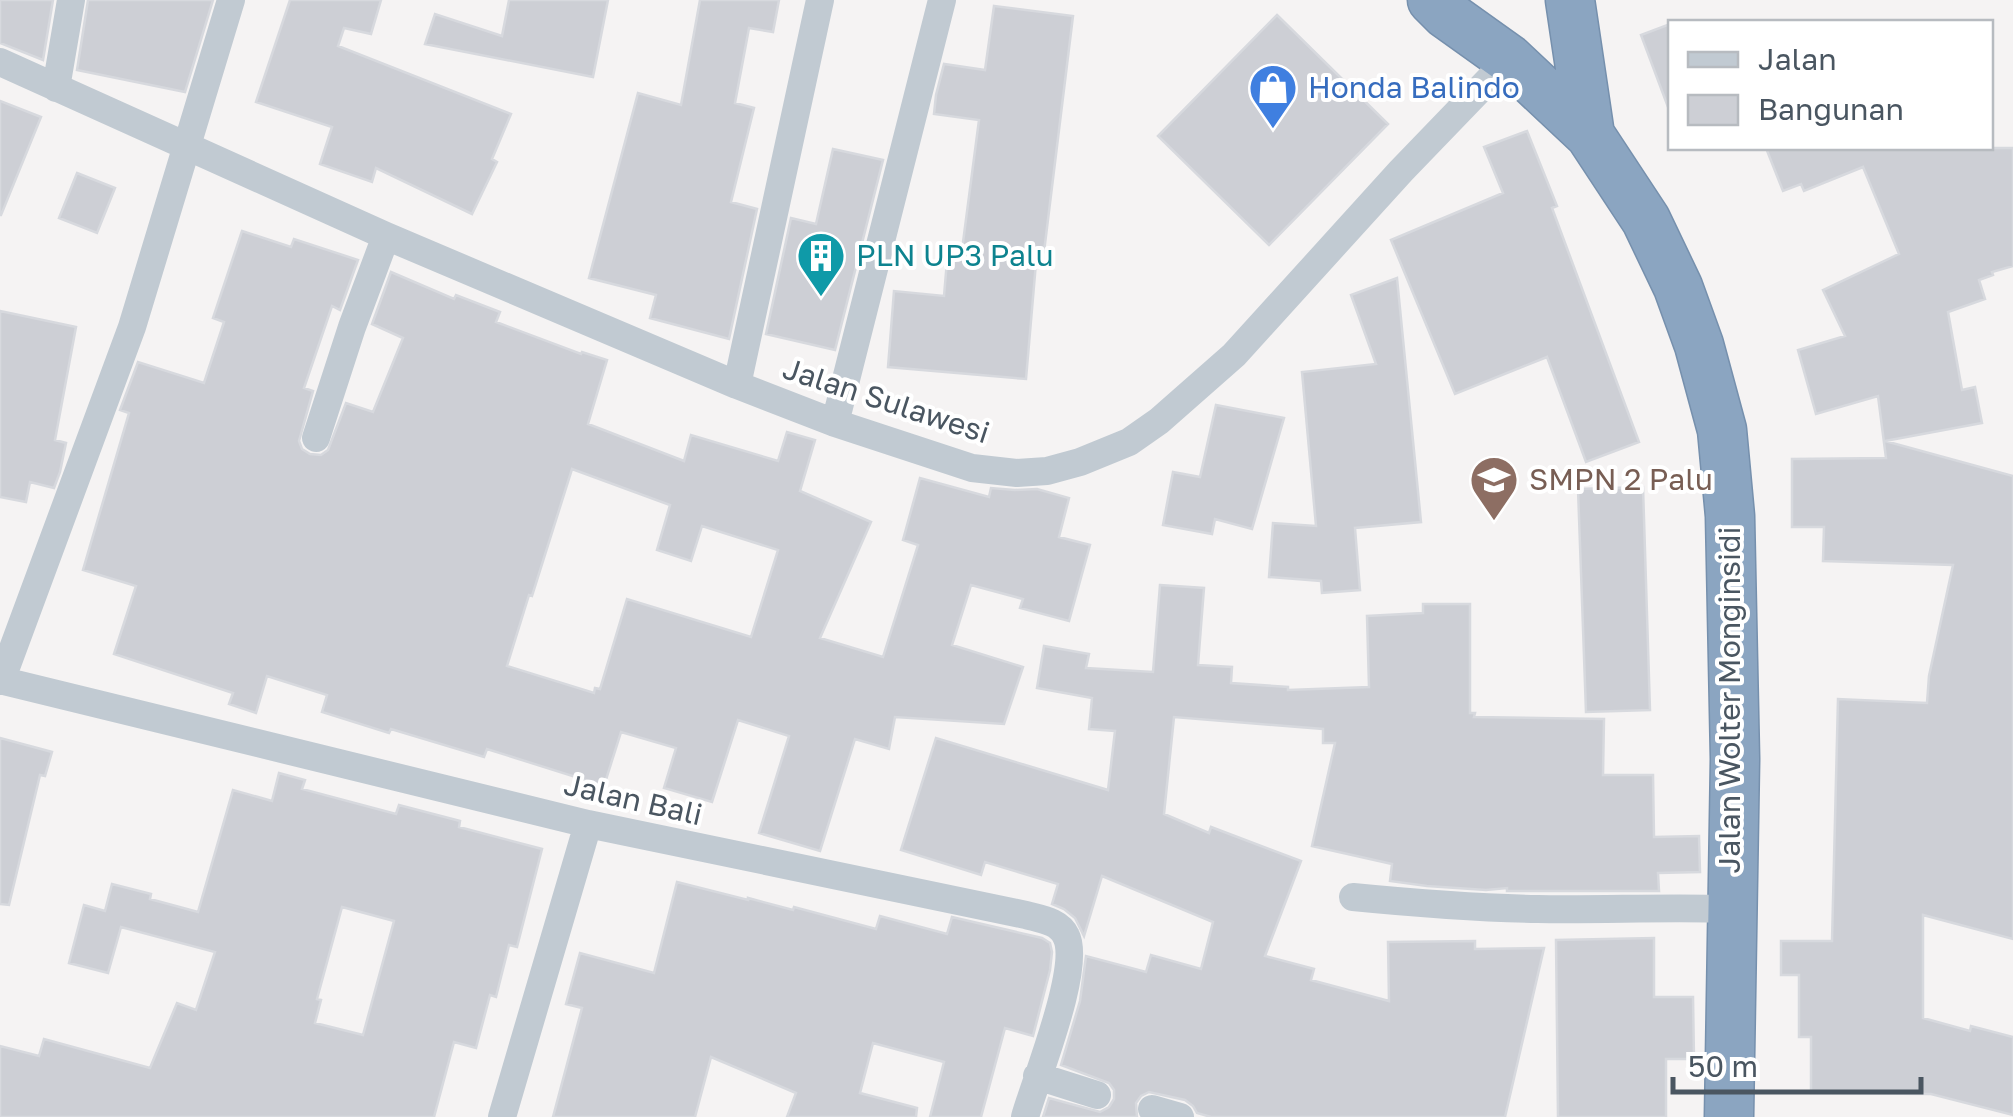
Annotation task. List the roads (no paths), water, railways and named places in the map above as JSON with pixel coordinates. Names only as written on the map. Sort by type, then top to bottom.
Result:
[{"type":"highway","name":"Jalan Wolter Monginsidi","points":[[1432,0],[1509,60],[1590,135],[1646,220],[1678,287],[1699,345],[1722,430],[1730,516],[1735,759],[1729,1117]]},
{"type":"highway","name":"Jalan Wolter Monginsidi","points":[[1570,0],[1590,135]]},
{"type":"street","points":[[56,88],[71,0]]},
{"type":"street","points":[[1,681],[132,327],[231,0]]},
{"type":"street","points":[[737,385],[820,0]]},
{"type":"street","points":[[834,422],[942,0]]},
{"type":"street","name":"Jalan Sulawesi","points":[[0,62],[386,236],[737,385],[972,468],[1017,473],[1064,467],[1128,442],[1159,421],[1234,355],[1401,171],[1509,60]]},
{"type":"street","points":[[316,438],[386,236]]},
{"type":"street","name":"Jalan Bali","points":[[1,681],[588,824],[1026,914],[1056,924],[1067,936],[1069,959],[1054,1030],[1025,1117]]},
{"type":"street","points":[[502,1117],[588,824]]},
{"type":"street","points":[[1353,897],[1530,909],[1731,909]]},
{"type":"street","points":[[1037,1076],[1098,1094]]},
{"type":"street","points":[[1152,1109],[1180,1117]]},
{"type":"place","name":"Honda Balindo","points":[[1273,130]]},
{"type":"place","name":"PLN UP3 Palu","points":[[821,298]]},
{"type":"place","name":"SMPN 2 Palu","points":[[1494,522]]}]
